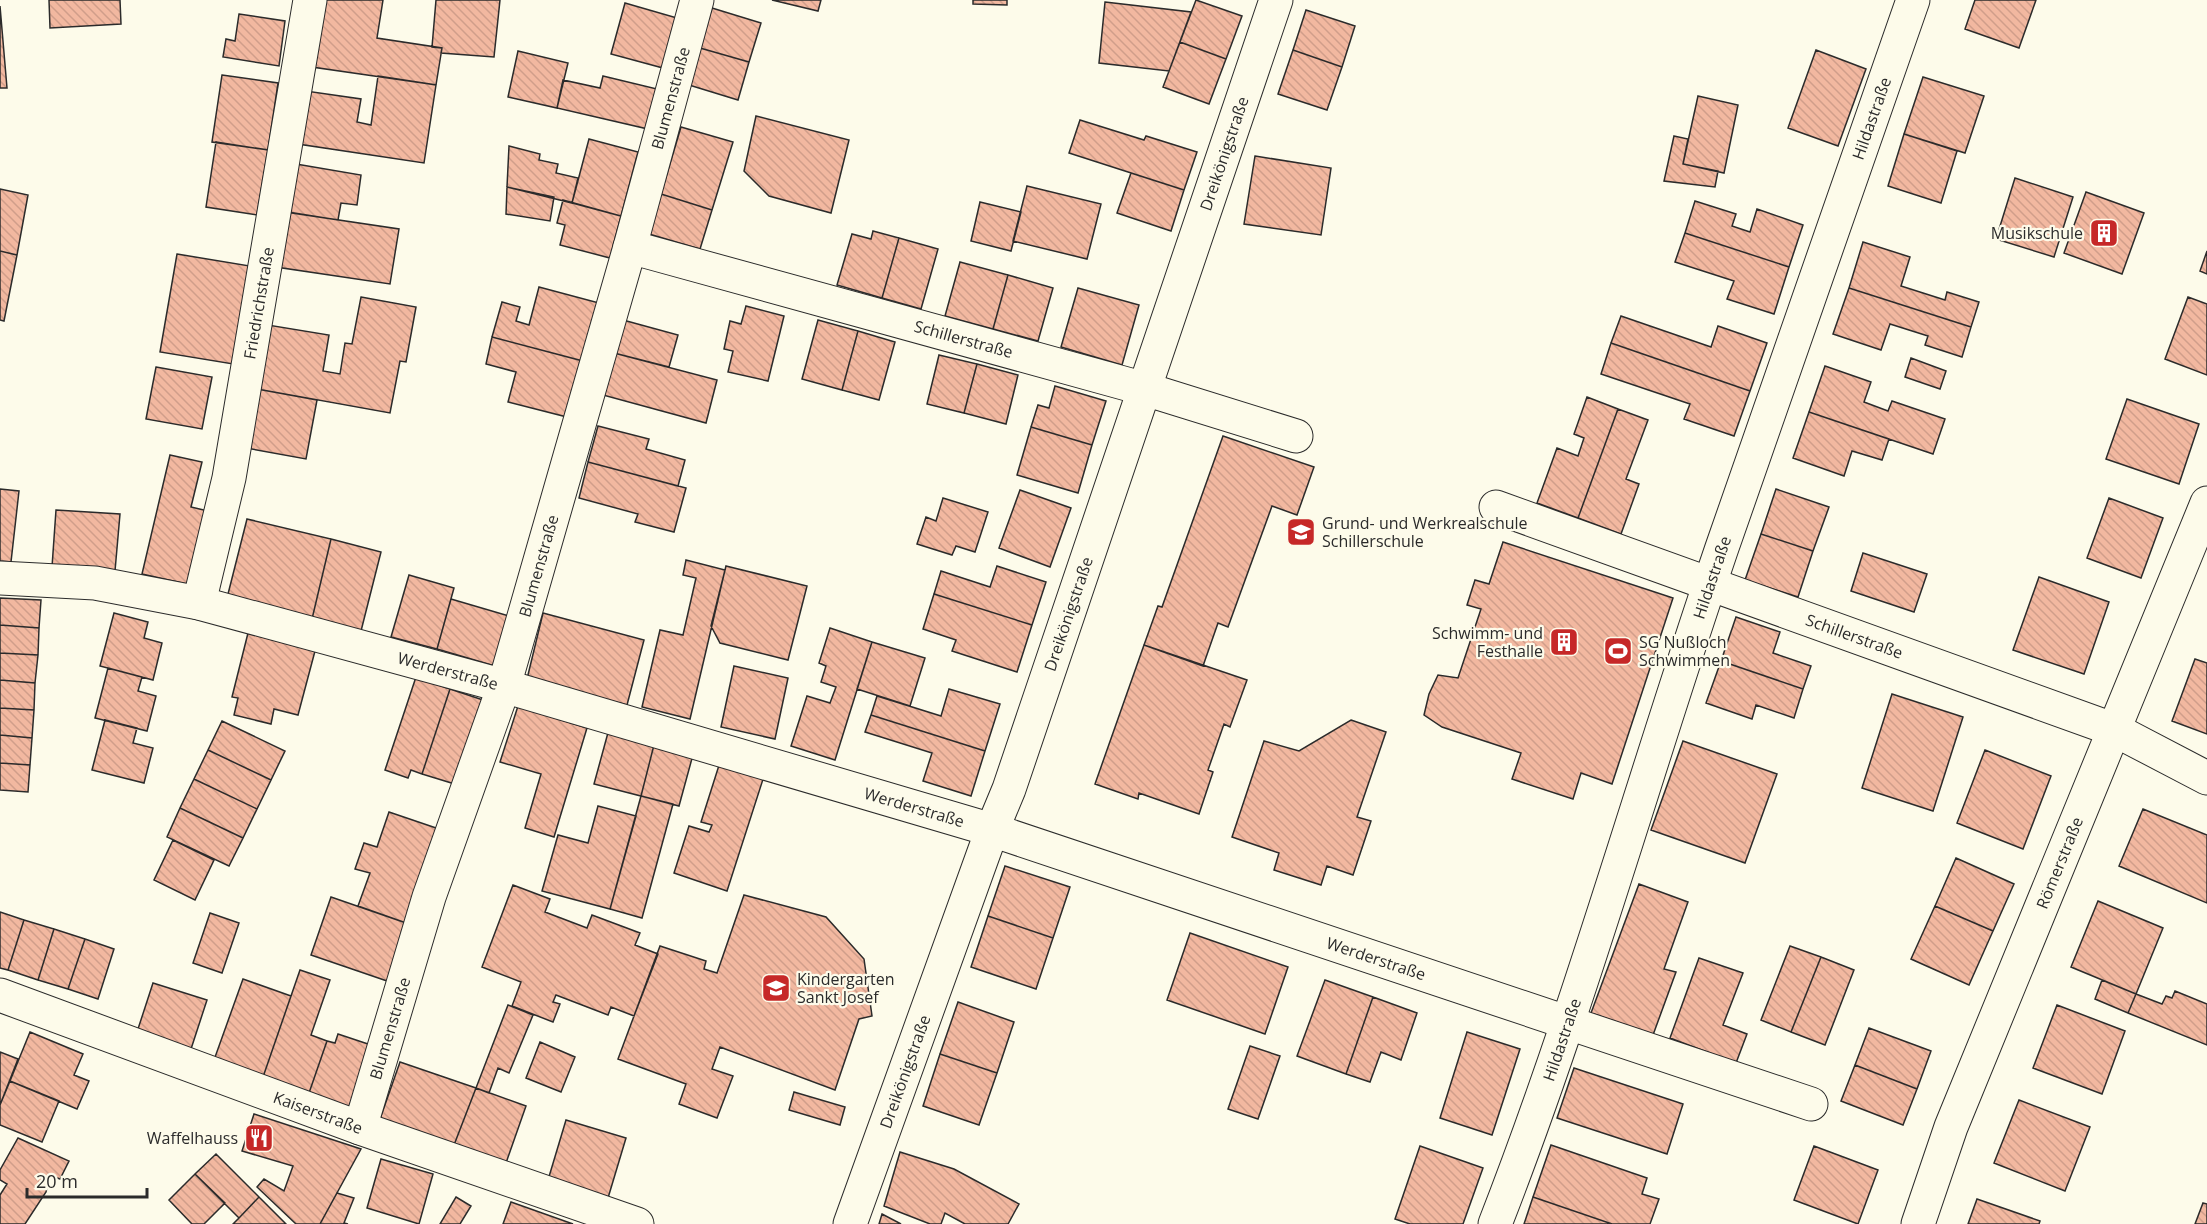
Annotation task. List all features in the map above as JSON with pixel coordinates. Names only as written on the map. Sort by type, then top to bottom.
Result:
[{"type":"street","name":"Friedrichstraße","points":[[199,603],[229,478],[310,0]]},
{"type":"street","name":"Blumenstraße","points":[[360,1128],[429,897],[504,686],[630,247],[697,0]]},
{"type":"street","name":"Dreikönigstraße","points":[[850,1224],[992,830],[1009,789],[1276,0]]},
{"type":"street","name":"Hildastraße","points":[[1495,1224],[1568,1023],[1710,584],[1913,0]]},
{"type":"street","name":"Schillerstraße","points":[[630,247],[1145,389],[1296,436]]},
{"type":"street","name":"Römerstraße","points":[[1918,1224],[1951,1127],[2207,503]]},
{"type":"street","name":"Schillerstraße","points":[[1496,507],[2115,730],[2207,778]]},
{"type":"street","name":"Werderstraße","points":[[0,578],[95,583],[199,603],[504,686],[992,830],[1811,1104]]},
{"type":"street","name":"Kaiserstraße","points":[[0,995],[360,1128],[637,1224]]},
{"type":"building","points":[[49,0],[120,0],[121,24],[50,28]]},
{"type":"building","points":[[322,0],[383,0],[377,38],[442,48],[436,85],[312,67]]},
{"type":"building","points":[[436,0],[500,0],[494,57],[441,53],[442,48],[432,47]]},
{"type":"building","points":[[772,0],[821,0],[818,11]]},
{"type":"building","points":[[973,0],[1007,0],[1007,5],[973,4]]},
{"type":"building","points":[[1196,0],[1242,16],[1226,59],[1180,42]]},
{"type":"building","points":[[1975,0],[2036,0],[2019,48],[1965,29]]},
{"type":"building","points":[[1105,2],[1191,12],[1169,71],[1099,63]]},
{"type":"building","points":[[625,3],[677,18],[663,68],[611,54]]},
{"type":"building","points":[[0,6],[7,88],[0,88]]},
{"type":"building","points":[[712,8],[761,23],[749,62],[700,48]]},
{"type":"building","points":[[1306,10],[1355,26],[1342,67],[1293,50]]},
{"type":"building","points":[[239,14],[285,21],[279,66],[223,57],[226,39],[235,41]]},
{"type":"building","points":[[1180,42],[1226,59],[1209,104],[1163,87]]},
{"type":"building","points":[[700,48],[749,62],[738,100],[689,85]]},
{"type":"building","points":[[1293,50],[1342,67],[1327,110],[1278,94]]},
{"type":"building","points":[[1816,50],[1866,69],[1838,146],[1788,128]]},
{"type":"building","points":[[518,51],[568,63],[557,108],[508,97]]},
{"type":"building","points":[[222,75],[278,83],[268,150],[212,142]]},
{"type":"building","points":[[378,76],[436,85],[424,163],[298,144],[306,91],[361,99],[357,122],[371,125]]},
{"type":"building","points":[[603,76],[657,89],[648,129],[557,108],[563,80],[600,88]]},
{"type":"building","points":[[1923,77],[1984,96],[1965,153],[1904,134]]},
{"type":"building","points":[[1698,96],[1738,105],[1724,173],[1683,164]]},
{"type":"building","points":[[756,116],[849,140],[831,213],[769,196],[744,171]]},
{"type":"building","points":[[1080,120],[1144,140],[1146,136],[1197,152],[1184,190],[1069,153]]},
{"type":"building","points":[[681,127],[733,142],[712,210],[661,194]]},
{"type":"building","points":[[1904,134],[1957,151],[1941,203],[1888,186]]},
{"type":"building","points":[[1674,136],[1688,139],[1683,164],[1718,171],[1715,187],[1664,181]]},
{"type":"building","points":[[589,139],[638,152],[621,216],[572,203]]},
{"type":"building","points":[[216,142],[268,150],[257,215],[206,207]]},
{"type":"building","points":[[509,146],[540,154],[539,160],[558,164],[556,173],[578,178],[572,203],[507,187]]},
{"type":"building","points":[[1255,156],[1331,168],[1321,235],[1244,224]]},
{"type":"building","points":[[296,164],[361,175],[357,205],[341,203],[338,220],[288,212]]},
{"type":"building","points":[[1131,173],[1184,190],[1171,231],[1117,213]]},
{"type":"building","points":[[2015,178],[2073,197],[2054,257],[1996,239]]},
{"type":"building","points":[[1027,186],[1101,204],[1087,259],[1013,241]]},
{"type":"building","points":[[507,187],[554,197],[550,221],[506,214]]},
{"type":"building","points":[[0,189],[28,195],[17,255],[0,251]]},
{"type":"building","name":"Musikschule","points":[[2086,192],[2144,213],[2122,274],[2064,253]]},
{"type":"building","points":[[661,194],[712,210],[700,249],[649,234]]},
{"type":"building","points":[[563,200],[621,216],[610,258],[560,245],[565,225],[557,223]]},
{"type":"building","points":[[1695,201],[1736,214],[1732,226],[1750,232],[1757,209],[1803,225],[1789,267],[1685,233]]},
{"type":"building","points":[[980,202],[1021,212],[1011,251],[971,241]]},
{"type":"building","points":[[285,212],[399,229],[390,284],[276,267]]},
{"type":"building","points":[[873,231],[899,238],[882,298],[837,285],[852,234],[871,239]]},
{"type":"building","points":[[1685,233],[1789,267],[1774,314],[1727,299],[1734,281],[1675,262]]},
{"type":"building","points":[[899,238],[938,249],[921,309],[882,298]]},
{"type":"building","points":[[1863,242],[1910,257],[1901,286],[1945,300],[1947,292],[1979,302],[1971,327],[1849,288]]},
{"type":"building","points":[[0,251],[17,255],[4,321],[0,320]]},
{"type":"building","points":[[2207,251],[2207,274],[2200,271]]},
{"type":"building","points":[[177,254],[250,266],[233,364],[160,352]]},
{"type":"building","points":[[960,262],[1008,275],[993,329],[945,316]]},
{"type":"building","points":[[1008,275],[1053,288],[1038,341],[993,329]]},
{"type":"building","points":[[539,287],[599,303],[583,361],[492,337],[502,302],[520,307],[516,321],[529,325]]},
{"type":"building","points":[[1078,288],[1139,305],[1122,365],[1061,347]]},
{"type":"building","points":[[1849,288],[1971,327],[1962,357],[1925,345],[1928,336],[1890,324],[1881,350],[1833,334]]},
{"type":"building","points":[[361,297],[416,307],[406,362],[400,361],[390,413],[257,389],[268,325],[329,335],[323,371],[340,374],[345,343],[352,344]]},
{"type":"building","points":[[2188,297],[2207,304],[2207,375],[2165,359]]},
{"type":"building","points":[[746,306],[784,316],[768,381],[728,372],[733,351],[724,349],[730,321],[741,324]]},
{"type":"building","points":[[1621,316],[1711,347],[1718,326],[1767,343],[1750,391],[1611,343]]},
{"type":"building","points":[[623,320],[678,335],[669,367],[614,353]]},
{"type":"building","points":[[818,320],[858,331],[842,390],[802,379]]},
{"type":"building","points":[[858,331],[895,342],[879,400],[842,390]]},
{"type":"building","points":[[492,337],[583,361],[567,417],[508,402],[516,372],[486,364]]},
{"type":"building","points":[[1611,343],[1750,391],[1734,436],[1684,419],[1690,404],[1601,374]]},
{"type":"building","points":[[614,353],[717,380],[706,423],[603,395]]},
{"type":"building","points":[[939,355],[977,364],[964,413],[927,404]]},
{"type":"building","points":[[1911,358],[1946,371],[1940,389],[1905,377]]},
{"type":"building","points":[[977,364],[1018,375],[1006,424],[964,413]]},
{"type":"building","points":[[1825,366],[1871,382],[1864,402],[1888,411],[1892,401],[1945,419],[1933,454],[1809,412]]},
{"type":"building","points":[[156,367],[212,377],[202,429],[146,419]]},
{"type":"building","points":[[1055,386],[1106,401],[1092,445],[1031,427],[1038,405],[1049,408]]},
{"type":"building","points":[[257,389],[317,400],[306,459],[246,448]]},
{"type":"building","points":[[1587,397],[1618,409],[1578,518],[1537,503],[1557,448],[1578,456],[1584,438],[1574,434]]},
{"type":"building","points":[[2127,399],[2199,424],[2179,484],[2106,459]]},
{"type":"building","points":[[1618,409],[1648,420],[1626,479],[1639,484],[1621,534],[1578,518]]},
{"type":"building","points":[[1809,412],[1889,439],[1882,460],[1852,451],[1844,476],[1793,458]]},
{"type":"building","points":[[598,426],[649,439],[646,449],[685,460],[678,486],[588,462]]},
{"type":"building","points":[[1031,427],[1092,445],[1078,493],[1017,475]]},
{"type":"building","points":[[1223,436],[1314,467],[1297,515],[1272,506],[1228,627],[1218,623],[1203,666],[1144,645],[1158,606],[1162,607]]},
{"type":"building","points":[[170,455],[202,462],[191,507],[208,511],[191,585],[142,574]]},
{"type":"building","points":[[588,462],[686,488],[674,532],[635,522],[638,514],[579,498]]},
{"type":"building","points":[[0,489],[19,491],[11,562],[0,561]]},
{"type":"building","points":[[1776,489],[1829,507],[1813,551],[1761,534]]},
{"type":"building","points":[[1020,490],[1071,508],[1050,567],[999,548]]},
{"type":"building","points":[[943,498],[988,512],[975,552],[956,546],[952,555],[917,544],[926,517],[936,521]]},
{"type":"building","points":[[2109,498],[2163,518],[2141,578],[2087,558]]},
{"type":"building","points":[[56,510],[120,514],[115,571],[52,567]]},
{"type":"building","points":[[247,519],[331,539],[312,619],[227,598]]},
{"type":"building","points":[[1761,534],[1813,551],[1798,597],[1745,580]]},
{"type":"building","points":[[331,539],[381,552],[361,631],[312,619]]},
{"type":"building","name":"Schwimm- und Festhalle","points":[[1503,542],[1673,598],[1612,784],[1581,773],[1573,799],[1512,779],[1521,753],[1442,727],[1424,715],[1429,694],[1438,675],[1458,678],[1481,609],[1467,605],[1475,580],[1489,584]]},
{"type":"building","points":[[1863,553],[1927,574],[1914,612],[1851,591]]},
{"type":"building","points":[[686,560],[725,570],[690,719],[642,707],[660,630],[683,635],[696,578],[683,575]]},
{"type":"building","points":[[726,566],[807,586],[788,660],[720,643],[711,626]]},
{"type":"building","points":[[997,566],[1046,582],[1032,625],[934,594],[941,571],[990,587]]},
{"type":"building","points":[[409,575],[454,588],[437,649],[391,637]]},
{"type":"building","points":[[2039,577],[2109,602],[2084,674],[2013,650]]},
{"type":"building","points":[[934,594],[1032,625],[1017,672],[952,651],[956,640],[923,629]]},
{"type":"building","points":[[0,598],[41,600],[39,628],[0,625]]},
{"type":"building","points":[[451,599],[509,616],[495,666],[437,649]]},
{"type":"building","points":[[114,613],[148,622],[144,638],[162,643],[153,680],[100,666]]},
{"type":"building","points":[[543,613],[644,640],[627,705],[527,679]]},
{"type":"building","points":[[1736,617],[1780,632],[1773,653],[1811,666],[1803,689],[1721,661]]},
{"type":"building","points":[[0,625],[39,628],[38,655],[0,653]]},
{"type":"building","points":[[830,628],[872,642],[835,760],[791,746],[807,696],[830,703],[836,687],[821,682],[826,666],[819,663]]},
{"type":"building","points":[[248,633],[315,651],[298,715],[274,709],[271,724],[234,715],[238,698],[232,697]]},
{"type":"building","points":[[872,642],[925,658],[910,706],[857,689]]},
{"type":"building","points":[[1144,645],[1247,680],[1230,727],[1224,724],[1208,770],[1213,772],[1199,814],[1139,793],[1138,799],[1095,784]]},
{"type":"building","points":[[0,653],[38,655],[35,683],[0,680]]},
{"type":"building","points":[[2195,659],[2207,663],[2207,734],[2172,721]]},
{"type":"building","points":[[1721,661],[1803,689],[1794,718],[1756,705],[1752,719],[1706,703]]},
{"type":"building","points":[[734,666],[788,678],[775,739],[721,727]]},
{"type":"building","points":[[108,668],[142,677],[138,691],[156,696],[147,731],[95,718]]},
{"type":"building","points":[[416,677],[450,689],[422,774],[411,770],[408,778],[385,770]]},
{"type":"building","points":[[0,680],[35,683],[34,710],[0,708]]},
{"type":"building","points":[[450,689],[486,701],[458,785],[422,774]]},
{"type":"building","points":[[949,689],[1000,704],[985,751],[871,715],[877,696],[941,716]]},
{"type":"building","points":[[1892,694],[1963,717],[1933,811],[1862,788]]},
{"type":"building","points":[[518,706],[587,728],[554,837],[525,828],[541,774],[500,762]]},
{"type":"building","points":[[0,708],[34,710],[32,738],[0,735]]},
{"type":"building","points":[[871,715],[985,751],[971,796],[923,781],[932,753],[865,732]]},
{"type":"building","points":[[105,720],[137,728],[133,743],[153,748],[144,783],[92,770]]},
{"type":"building","points":[[1351,720],[1386,732],[1357,817],[1371,821],[1353,875],[1327,866],[1321,885],[1274,870],[1279,853],[1232,837],[1264,741],[1299,751]]},
{"type":"building","points":[[222,721],[285,751],[271,780],[208,750]]},
{"type":"building","points":[[609,729],[655,741],[641,796],[594,784]]},
{"type":"building","points":[[0,735],[32,738],[30,765],[0,763]]},
{"type":"building","points":[[655,741],[694,751],[679,806],[641,796]]},
{"type":"building","points":[[1683,741],[1777,774],[1745,863],[1651,830]]},
{"type":"building","points":[[208,750],[271,780],[257,809],[194,779]]},
{"type":"building","points":[[1985,750],[2051,776],[2023,849],[1957,823]]},
{"type":"building","points":[[721,759],[765,773],[727,891],[674,873],[689,826],[709,832],[712,825],[701,822]]},
{"type":"building","points":[[0,763],[30,765],[28,792],[0,790]]},
{"type":"building","points":[[194,779],[257,809],[243,838],[180,808]]},
{"type":"building","points":[[641,796],[673,804],[642,918],[610,909]]},
{"type":"building","points":[[598,806],[636,816],[610,909],[542,891],[558,835],[588,843]]},
{"type":"building","points":[[180,808],[243,838],[229,866],[167,837]]},
{"type":"building","points":[[2143,809],[2207,835],[2207,903],[2119,866]]},
{"type":"building","points":[[389,812],[442,830],[409,924],[358,906],[370,873],[355,869],[364,843],[377,847]]},
{"type":"building","points":[[173,840],[214,860],[195,900],[154,880]]},
{"type":"building","points":[[1956,858],[2014,884],[1993,931],[1935,906]]},
{"type":"building","points":[[1005,866],[1070,887],[1053,938],[988,916]]},
{"type":"building","points":[[1639,884],[1688,902],[1664,969],[1676,972],[1653,1035],[1591,1013]]},
{"type":"building","points":[[513,885],[550,899],[545,912],[587,928],[592,915],[640,933],[635,945],[658,954],[634,1016],[611,1007],[608,1015],[556,995],[553,1002],[560,1004],[553,1022],[512,1006],[521,982],[482,967]]},
{"type":"building","points":[[744,895],[826,917],[864,959],[872,1016],[859,1019],[835,1090],[720,1047],[712,1069],[733,1076],[717,1118],[679,1104],[686,1084],[618,1059],[660,946],[706,961],[704,969],[717,973]]},
{"type":"building","points":[[331,897],[409,924],[390,982],[311,955]]},
{"type":"building","points":[[2098,901],[2163,928],[2136,994],[2071,967]]},
{"type":"building","points":[[1935,906],[1993,931],[1969,985],[1911,959]]},
{"type":"building","points":[[0,912],[24,920],[8,970],[0,968]]},
{"type":"building","points":[[210,913],[239,923],[222,973],[193,963]]},
{"type":"building","points":[[988,916],[1053,938],[1036,989],[971,967]]},
{"type":"building","points":[[24,920],[54,929],[38,980],[8,970]]},
{"type":"building","points":[[54,929],[85,939],[68,989],[38,980]]},
{"type":"building","points":[[1190,933],[1288,967],[1265,1034],[1167,1000]]},
{"type":"building","points":[[85,939],[114,949],[98,999],[68,989]]},
{"type":"building","points":[[1790,946],[1821,957],[1791,1032],[1761,1020]]},
{"type":"building","points":[[1821,957],[1854,970],[1825,1045],[1791,1032]]},
{"type":"building","points":[[1699,958],[1743,973],[1723,1025],[1747,1034],[1736,1063],[1670,1038]]},
{"type":"building","points":[[300,970],[330,980],[311,1035],[327,1041],[309,1093],[263,1077]]},
{"type":"building","points":[[243,979],[291,996],[263,1077],[214,1060]]},
{"type":"building","points":[[1325,980],[1373,997],[1346,1074],[1297,1056]]},
{"type":"building","points":[[2102,980],[2136,994],[2128,1013],[2095,999]]},
{"type":"building","points":[[153,983],[207,1000],[191,1049],[137,1032]]},
{"type":"building","points":[[2175,991],[2207,1004],[2207,1045],[2128,1013],[2136,994],[2162,1004],[2166,996],[2172,998]]},
{"type":"building","points":[[1373,997],[1417,1013],[1401,1060],[1381,1052],[1370,1082],[1346,1074]]},
{"type":"building","points":[[958,1002],[1014,1022],[997,1073],[940,1054]]},
{"type":"building","points":[[508,1005],[533,1015],[509,1073],[498,1068],[489,1093],[476,1088]]},
{"type":"building","points":[[2057,1005],[2125,1031],[2102,1094],[2033,1068]]},
{"type":"building","points":[[1869,1028],[1931,1051],[1917,1089],[1855,1065]]},
{"type":"building","points":[[30,1032],[83,1054],[74,1075],[89,1081],[77,1109],[10,1081]]},
{"type":"building","points":[[1467,1032],[1520,1049],[1492,1135],[1440,1118]]},
{"type":"building","points":[[338,1034],[371,1045],[349,1107],[309,1093],[327,1041],[335,1043]]},
{"type":"building","points":[[540,1042],[575,1057],[561,1092],[526,1078]]},
{"type":"building","points":[[1250,1046],[1280,1056],[1258,1119],[1228,1109]]},
{"type":"building","points":[[0,1052],[18,1059],[0,1105]]},
{"type":"building","points":[[940,1054],[997,1073],[979,1125],[923,1106]]},
{"type":"building","points":[[400,1062],[476,1088],[454,1145],[380,1119]]},
{"type":"building","points":[[1855,1065],[1917,1089],[1903,1125],[1841,1101]]},
{"type":"building","points":[[1574,1068],[1683,1104],[1667,1154],[1557,1118]]},
{"type":"building","points":[[10,1081],[59,1101],[42,1142],[0,1125],[0,1105]]},
{"type":"building","points":[[476,1088],[526,1106],[506,1163],[454,1145]]},
{"type":"building","points":[[794,1092],[845,1107],[840,1125],[789,1110]]},
{"type":"building","points":[[2019,1100],[2090,1127],[2065,1191],[1994,1163]]},
{"type":"building","points":[[254,1114],[361,1149],[320,1224],[296,1224],[257,1187],[264,1179],[284,1191],[293,1166],[242,1151]]},
{"type":"building","points":[[566,1120],[626,1138],[608,1198],[548,1180]]},
{"type":"building","points":[[18,1138],[69,1161],[60,1179],[50,1175],[46,1192],[25,1224],[0,1224],[0,1195],[7,1184],[0,1180],[0,1170]]},
{"type":"building","points":[[1551,1145],[1647,1178],[1642,1194],[1659,1199],[1650,1224],[1612,1224],[1533,1197]]},
{"type":"building","points":[[1420,1146],[1483,1168],[1463,1224],[1410,1224],[1395,1219]]},
{"type":"building","points":[[1814,1146],[1878,1170],[1858,1224],[1794,1200]]},
{"type":"building","points":[[900,1152],[954,1169],[1019,1204],[1008,1224],[965,1224],[945,1213],[941,1224],[930,1224],[884,1206]]},
{"type":"building","points":[[216,1154],[259,1197],[239,1218],[195,1174]]},
{"type":"building","points":[[381,1159],[433,1174],[419,1224],[367,1208]]},
{"type":"building","points":[[195,1174],[225,1203],[204,1224],[192,1224],[169,1200]]},
{"type":"building","points":[[337,1193],[354,1198],[344,1223],[348,1224],[320,1224]]},
{"type":"building","points":[[259,1197],[286,1224],[233,1224]]},
{"type":"building","points":[[456,1197],[471,1206],[460,1224],[440,1224]]},
{"type":"building","points":[[1533,1197],[1612,1224],[1524,1224]]},
{"type":"building","points":[[1977,1199],[2040,1221],[2039,1224],[1968,1224]]},
{"type":"building","points":[[511,1202],[573,1224],[503,1224]]},
{"type":"building","points":[[2203,1203],[2207,1204],[2207,1224],[2195,1224]]},
{"type":"building","points":[[882,1214],[901,1224],[879,1224]]},
{"type":"place","name":"Musikschule","points":[[2104,233]]},
{"type":"place","name":"Grund- und Werkrealschule Schillerschule","points":[[1301,532]]},
{"type":"place","name":"Schwimm- und Festhalle","points":[[1564,642]]},
{"type":"place","name":"SG Nußloch Schwimmen","points":[[1618,651]]},
{"type":"place","name":"Kindergarten Sankt Josef","points":[[776,988]]},
{"type":"place","name":"Waffelhauss","points":[[259,1138]]}]
